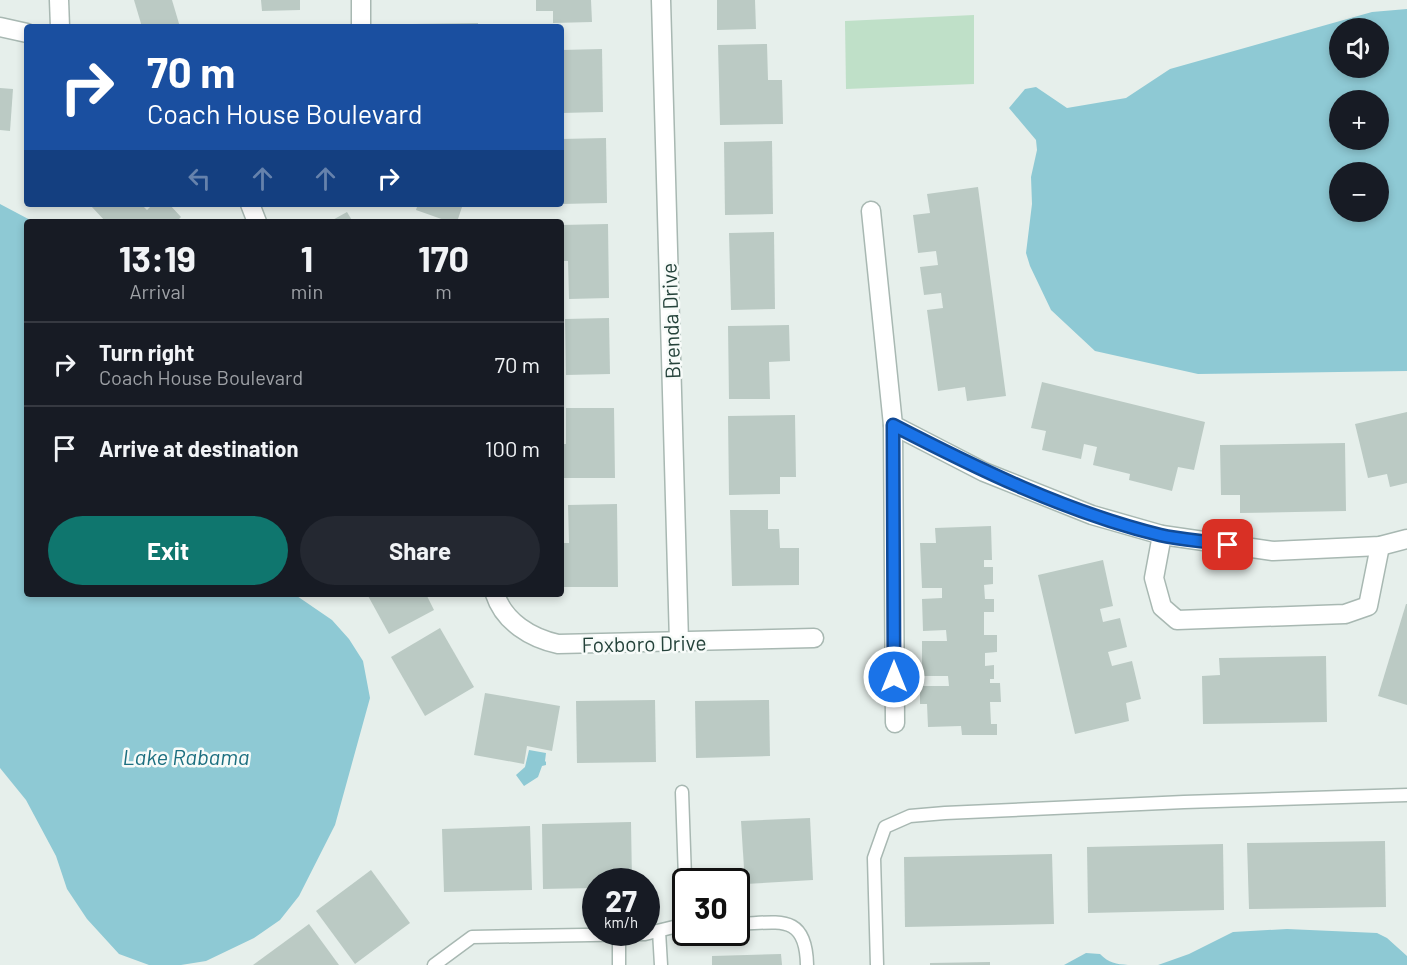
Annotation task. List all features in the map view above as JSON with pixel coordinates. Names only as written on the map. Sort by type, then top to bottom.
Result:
[{"type":"street","points":[[59,0],[60,24]]},
{"type":"street","points":[[361,0],[361,24]]},
{"type":"street","name":"Brenda Drive","points":[[661,0],[679,642]]},
{"type":"street","points":[[0,27],[24,32]]},
{"type":"street","points":[[871,211],[893,425],[895,723]]},
{"type":"street","points":[[893,425],[984,472],[1092,515],[1162,535],[1273,551],[1380,546],[1407,539]]},
{"type":"street","points":[[1162,535],[1154,578],[1162,607],[1177,620],[1346,614],[1368,606],[1380,546]]},
{"type":"street","name":"Foxboro Drive","points":[[496,597],[513,623],[540,640],[558,644],[814,638]]},
{"type":"lane","points":[[682,792],[685,868]]},
{"type":"lane","points":[[877,965],[874,858],[885,827],[910,816],[1058,807],[1407,795]]},
{"type":"lane","points":[[750,924],[787,923],[797,928],[802,933],[807,947],[807,965]]},
{"type":"lane","points":[[661,965],[660,931],[672,928]]},
{"type":"lane","points":[[434,965],[472,937],[582,935]]},
{"type":"lane","points":[[619,946],[619,965]]},
{"type":"green space","points":[[974,15],[974,84],[846,89],[845,21]]},
{"type":"water","points":[[1407,9],[1407,371],[1198,374],[1095,351],[1051,310],[1030,266],[1026,253],[1032,204],[1031,177],[1037,150],[1036,140],[1009,108],[1025,89],[1036,87],[1067,108],[1126,98],[1170,69],[1329,24],[1329,78],[1389,78],[1389,18],[1351,18],[1372,12]]},
{"type":"water","name":"Lake Rabama","points":[[0,204],[28,219],[24,219],[24,597],[298,597],[332,620],[349,639],[363,661],[370,698],[335,825],[299,896],[280,920],[254,938],[206,961],[181,965],[149,965],[119,954],[87,919],[67,889],[56,856],[26,800],[0,768]]},
{"type":"water","points":[[529,750],[546,753],[546,765],[542,766],[538,777],[524,786],[516,775],[525,767]]},
{"type":"water","points":[[1287,929],[1377,933],[1387,938],[1407,956],[1407,965],[1158,965],[1189,954],[1233,932]]},
{"type":"water","points":[[1086,953],[1100,954],[1113,962],[1128,965],[1064,965]]},
{"type":"building","points":[[134,0],[172,0],[179,24],[141,24]]},
{"type":"building","points":[[261,0],[300,0],[300,10],[262,11]]},
{"type":"building","points":[[536,0],[591,0],[592,22],[553,23],[553,11],[536,11]]},
{"type":"building","points":[[717,0],[755,0],[756,29],[717,30]]},
{"type":"building","points":[[478,23],[478,24],[412,24]]},
{"type":"building","points":[[767,44],[768,80],[782,80],[783,124],[720,125],[718,45]]},
{"type":"building","points":[[602,49],[603,112],[564,113],[564,50]]},
{"type":"building","points":[[0,88],[13,89],[10,131],[0,130]]},
{"type":"building","points":[[606,138],[607,203],[564,204],[564,139]]},
{"type":"building","points":[[772,141],[773,214],[725,215],[724,142]]},
{"type":"building","points":[[978,187],[1006,396],[967,401],[965,387],[938,391],[927,310],[943,308],[941,293],[924,295],[920,267],[938,265],[936,251],[918,253],[913,215],[930,213],[927,194]]},
{"type":"building","points":[[92,207],[144,207],[147,210],[150,207],[172,207],[181,217],[179,219],[103,219]]},
{"type":"building","points":[[417,207],[462,207],[458,219],[442,219],[416,210]]},
{"type":"building","points":[[347,212],[351,219],[334,219]]},
{"type":"building","points":[[608,224],[609,298],[569,299],[568,261],[564,261],[564,225]]},
{"type":"building","points":[[774,232],[775,309],[731,310],[729,233]]},
{"type":"building","points":[[609,318],[610,374],[566,375],[565,319]]},
{"type":"building","points":[[789,325],[790,361],[769,362],[770,399],[729,399],[728,326]]},
{"type":"building","points":[[1042,382],[1205,422],[1194,470],[1178,467],[1172,491],[1129,480],[1130,474],[1093,465],[1097,447],[1084,444],[1081,459],[1042,450],[1046,431],[1031,428]]},
{"type":"building","points":[[566,408],[614,408],[615,478],[564,478],[564,444],[566,444]]},
{"type":"building","points":[[1407,412],[1407,483],[1390,487],[1387,474],[1368,478],[1355,424]]},
{"type":"building","points":[[795,415],[796,477],[780,477],[780,494],[729,495],[728,416]]},
{"type":"building","points":[[1345,443],[1346,511],[1240,513],[1240,495],[1221,495],[1220,445]]},
{"type":"building","points":[[617,504],[618,587],[564,587],[564,543],[569,543],[568,505]]},
{"type":"building","points":[[730,510],[768,510],[768,529],[779,529],[780,548],[799,548],[799,585],[732,586]]},
{"type":"building","points":[[991,526],[992,560],[984,560],[984,567],[993,567],[993,584],[984,585],[985,599],[994,599],[994,612],[984,612],[984,635],[997,635],[997,652],[985,653],[985,666],[994,665],[994,679],[990,679],[990,683],[1000,683],[1001,702],[990,702],[991,724],[997,724],[997,735],[962,735],[961,726],[928,727],[927,704],[920,704],[920,686],[949,686],[948,676],[922,676],[922,641],[947,641],[946,630],[923,631],[922,599],[942,598],[942,588],[922,588],[920,543],[936,543],[935,528]]},
{"type":"building","points":[[1103,560],[1113,606],[1100,609],[1103,622],[1120,618],[1127,647],[1108,652],[1112,666],[1132,661],[1141,699],[1126,703],[1129,721],[1075,734],[1038,575]]},
{"type":"building","points":[[369,597],[428,597],[434,610],[389,634]]},
{"type":"building","points":[[1407,604],[1407,705],[1378,696]]},
{"type":"building","points":[[440,628],[474,687],[425,716],[391,657]]},
{"type":"building","points":[[1326,656],[1327,722],[1203,724],[1202,676],[1220,675],[1219,658]]},
{"type":"building","points":[[485,693],[560,706],[552,751],[527,746],[524,764],[474,755]]},
{"type":"building","points":[[655,700],[656,762],[577,763],[576,701]]},
{"type":"building","points":[[769,700],[770,756],[696,758],[695,701]]},
{"type":"building","points":[[810,818],[813,880],[750,884],[750,868],[744,868],[741,821]]},
{"type":"building","points":[[631,822],[632,868],[582,868],[582,888],[543,889],[542,824]]},
{"type":"building","points":[[530,826],[532,890],[444,892],[442,829]]},
{"type":"building","points":[[1385,841],[1386,907],[1249,909],[1247,843]]},
{"type":"building","points":[[1223,844],[1224,910],[1088,913],[1087,847]]},
{"type":"building","points":[[1052,854],[1054,924],[905,927],[904,857]]},
{"type":"building","points":[[371,870],[410,923],[355,964],[316,911]]},
{"type":"building","points":[[309,924],[339,965],[253,965]]},
{"type":"building","points":[[781,954],[782,965],[712,965],[712,956]]},
{"type":"building","points":[[990,962],[990,965],[930,965],[930,963]]},
{"type":"route","points":[[894,677],[893,425],[984,472],[1092,515],[1162,535],[1228,545]]}]
